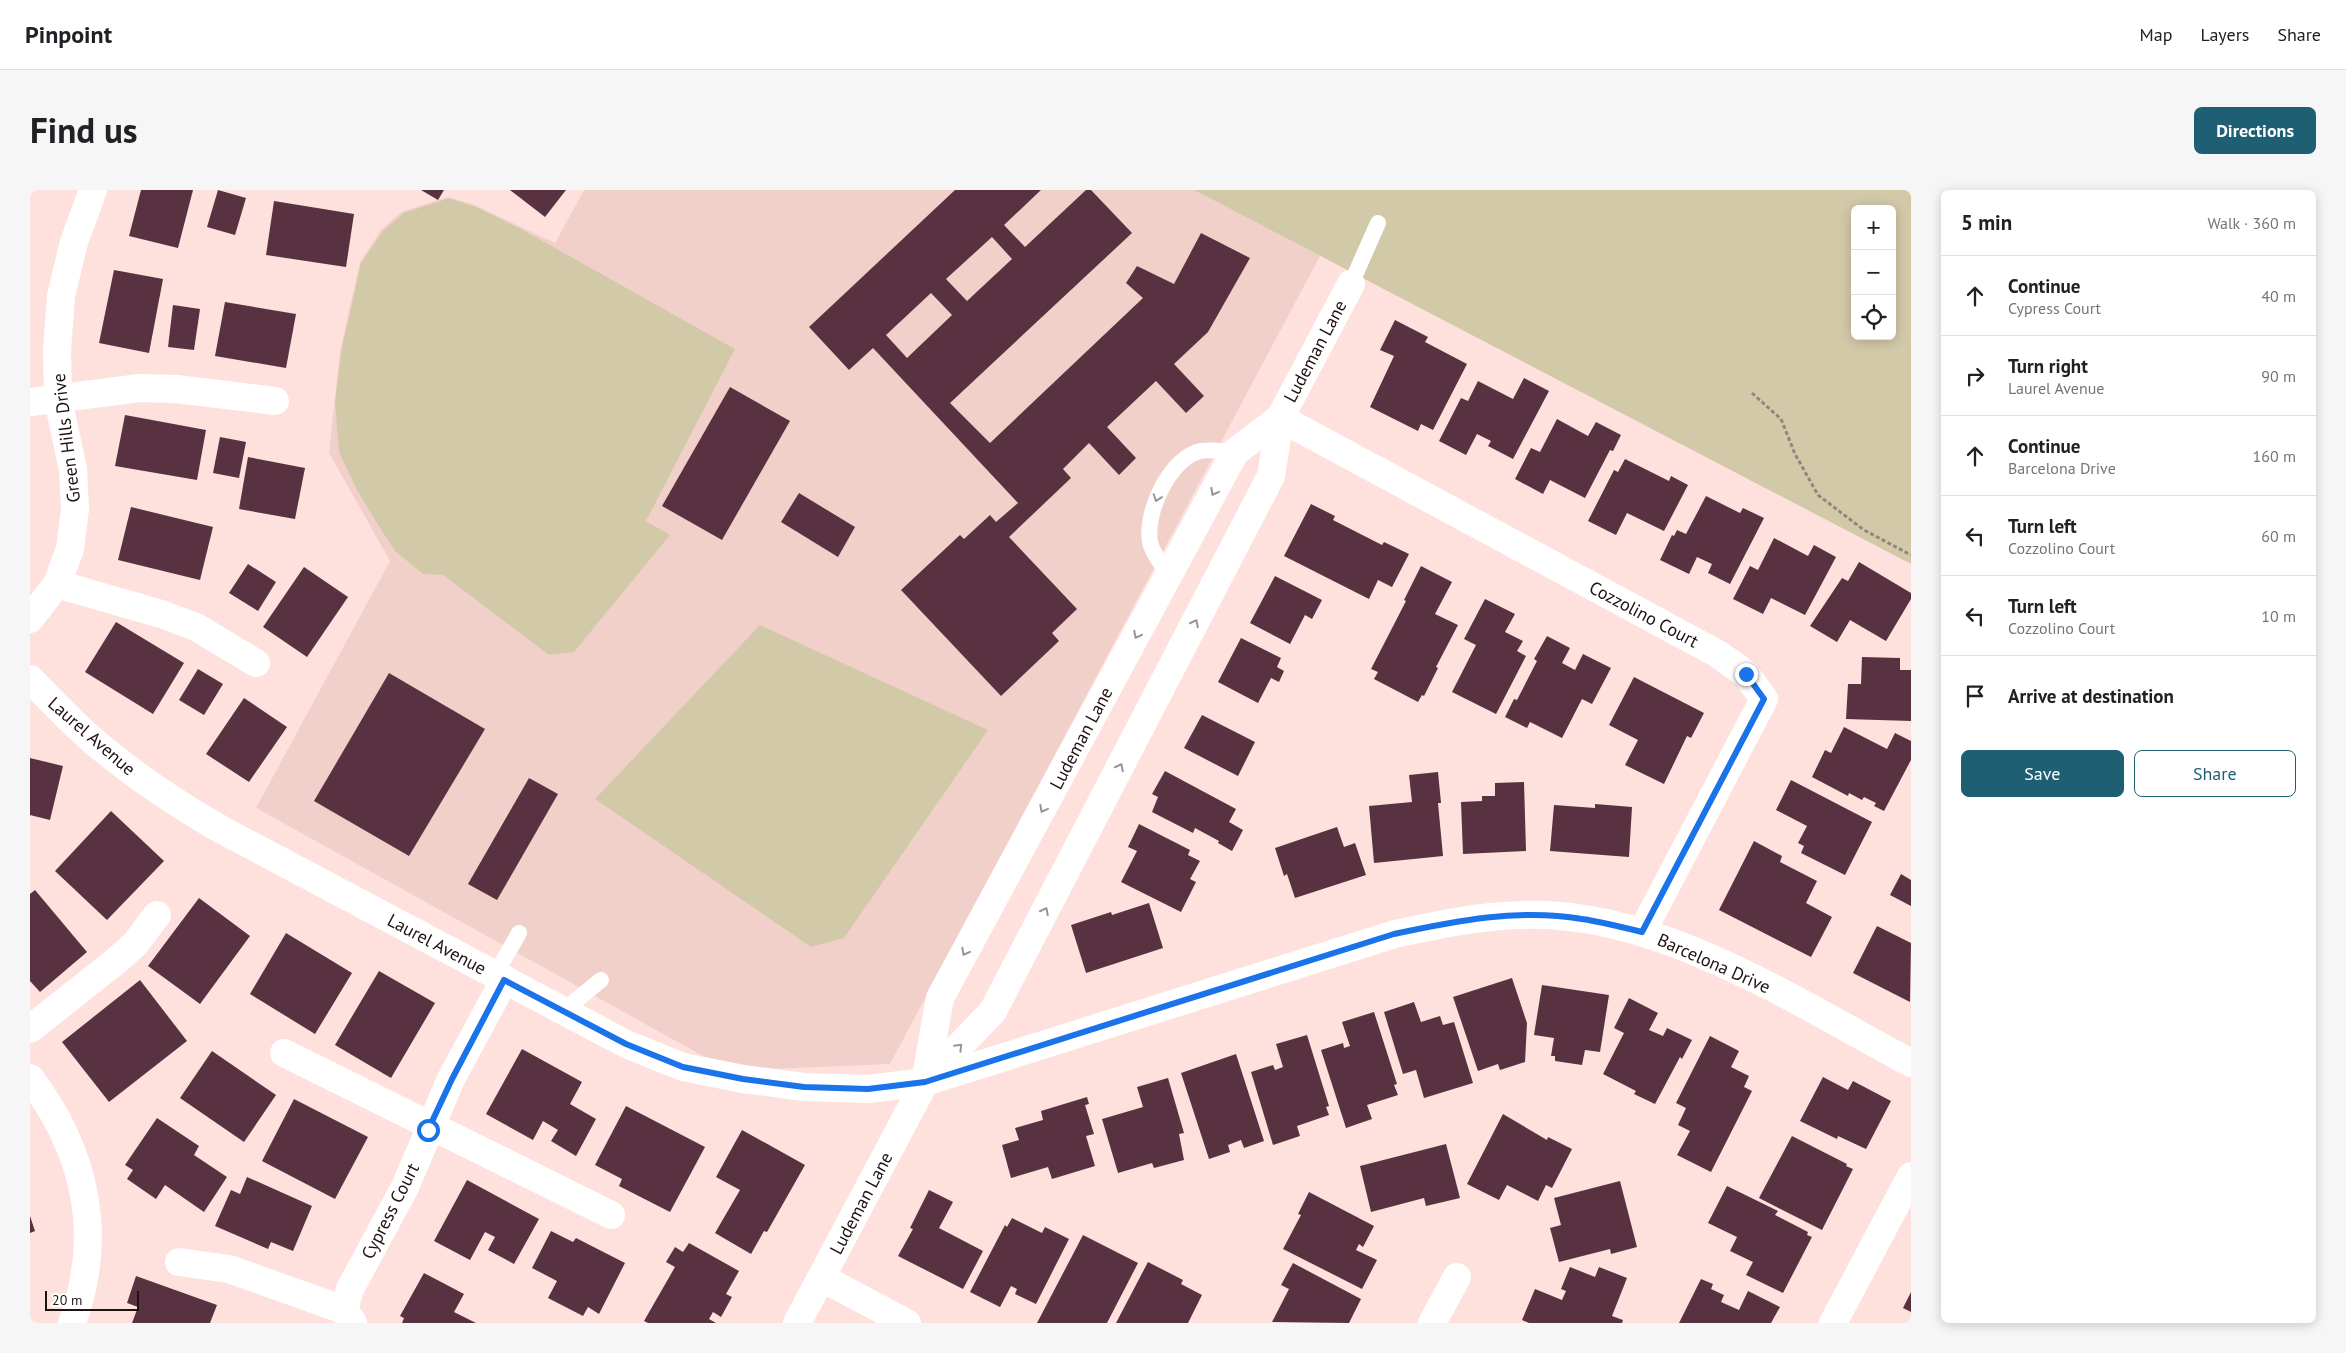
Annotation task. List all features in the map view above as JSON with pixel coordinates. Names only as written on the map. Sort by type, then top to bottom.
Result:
[{"type":"street","name":"Green Hills Drive","points":[[30,619],[57,584],[70,549],[75,509],[73,469],[58,400],[56,352],[61,296],[74,242],[93,190]]},
{"type":"street","name":"Ludeman Lane","points":[[797,1323],[925,1082],[993,1011],[1271,476],[1280,418],[1351,284]]},
{"type":"street","points":[[30,402],[58,400],[140,388],[176,389],[275,401]]},
{"type":"street","name":"Ludeman Lane","points":[[925,1082],[940,998],[1235,452],[1280,418]]},
{"type":"street","name":"Cozzolino Court","points":[[1280,418],[1718,654],[1746,674],[1764,699],[1642,932]]},
{"type":"street","points":[[57,584],[161,614],[196,627],[256,663]]},
{"type":"street","name":"Laurel Avenue","points":[[30,679],[89,737],[130,771],[175,803],[222,830],[626,1044],[683,1067],[743,1079],[804,1087],[868,1089],[925,1082]]},
{"type":"street","name":"Barcelona Drive","points":[[925,1082],[1394,934],[1458,920],[1523,914],[1580,918],[1642,932],[1690,949],[1744,974],[1911,1063]]},
{"type":"street","points":[[30,1029],[116,962],[135,944],[157,915]]},
{"type":"street","name":"Cypress Court","points":[[349,1316],[350,1289],[401,1196],[430,1126],[500,977]]},
{"type":"street","points":[[284,1053],[611,1214]]},
{"type":"street","points":[[30,1078],[46,1099],[67,1136],[80,1177],[87,1217],[88,1256],[72,1323]]},
{"type":"street","points":[[1833,1323],[1911,1176]]},
{"type":"street","points":[[179,1262],[229,1269],[349,1316]]},
{"type":"street","points":[[1432,1323],[1457,1277]]},
{"type":"street","points":[[822,1278],[907,1323]]},
{"type":"lane","points":[[1351,284],[1378,223]]},
{"type":"lane","points":[[1169,575],[1150,543],[1150,517],[1161,488],[1179,464],[1198,451],[1235,452]]},
{"type":"lane","points":[[500,977],[519,933]]},
{"type":"lane","points":[[563,1011],[601,980]]},
{"type":"path","points":[[1752,393],[1781,419],[1795,454],[1818,495],[1864,530],[1911,554]]},
{"type":"shaded area","points":[[584,190],[1194,190],[1320,256],[890,1064],[730,1071],[256,808],[390,561],[329,453],[340,351],[360,262],[381,230],[401,212],[448,197],[475,205],[555,243]]},
{"type":"shaded area","points":[[1194,190],[1911,190],[1911,564]]},
{"type":"shaded area","points":[[449,198],[476,207],[523,230],[735,349],[646,521],[670,535],[574,652],[549,655],[443,575],[423,574],[395,551],[356,488],[339,452],[335,402],[342,348],[361,263],[383,231],[404,213]]},
{"type":"shaded area","points":[[760,625],[988,730],[844,938],[811,947],[595,799]]},
{"type":"building","points":[[141,190],[193,190],[178,248],[129,236]]},
{"type":"building","points":[[218,190],[246,198],[235,235],[207,227]]},
{"type":"building","points":[[421,190],[444,190],[438,200]]},
{"type":"building","points":[[510,190],[566,190],[545,217]]},
{"type":"building","points":[[955,190],[1041,190],[1004,225],[1025,247],[1086,190],[1091,190],[1132,233],[950,403],[990,443],[1143,298],[1126,283],[1137,266],[1174,284],[1201,233],[1250,258],[1208,332],[1174,364],[1204,396],[1186,413],[1156,381],[1107,427],[1136,458],[1119,475],[1089,443],[1063,469],[1071,478],[1009,537],[1077,609],[1052,633],[1059,641],[1001,696],[901,590],[960,535],[964,539],[990,515],[996,522],[1018,503],[873,348],[849,370],[809,327]],"holes":[[[992,237],[1012,259],[967,301],[946,279]],[[931,293],[952,315],[907,358],[886,335]]]},
{"type":"building","points":[[274,201],[354,214],[346,267],[266,255]]},
{"type":"building","points":[[114,270],[163,279],[149,353],[99,343]]},
{"type":"building","points":[[225,302],[296,314],[286,368],[215,356]]},
{"type":"building","points":[[173,305],[200,309],[194,350],[168,347]]},
{"type":"building","points":[[1395,320],[1428,337],[1425,342],[1467,364],[1433,430],[1421,424],[1418,431],[1370,407],[1394,356],[1380,350]]},
{"type":"building","points":[[1524,378],[1549,391],[1513,459],[1488,446],[1491,441],[1477,434],[1466,455],[1439,441],[1461,398],[1468,401],[1478,381],[1513,399]]},
{"type":"building","points":[[730,387],[790,421],[722,540],[662,506]]},
{"type":"building","points":[[125,415],[206,430],[197,480],[115,466]]},
{"type":"building","points":[[1557,419],[1588,436],[1596,422],[1621,435],[1613,451],[1610,450],[1585,498],[1550,480],[1543,494],[1515,479],[1531,448],[1540,452]]},
{"type":"building","points":[[220,437],[246,442],[239,478],[213,473]]},
{"type":"building","points":[[248,457],[305,468],[295,519],[239,509]]},
{"type":"building","points":[[1625,459],[1669,481],[1671,476],[1688,485],[1664,531],[1627,513],[1616,535],[1588,521],[1614,470],[1618,472]]},
{"type":"building","points":[[799,493],[855,527],[838,557],[781,522]]},
{"type":"building","points":[[1706,496],[1740,513],[1743,508],[1764,518],[1730,584],[1708,573],[1712,564],[1697,557],[1689,574],[1660,560],[1672,535],[1674,536],[1677,530],[1686,534]]},
{"type":"building","points":[[1311,504],[1335,516],[1333,520],[1382,545],[1384,542],[1409,554],[1392,587],[1378,580],[1369,599],[1284,556]]},
{"type":"building","points":[[131,507],[213,527],[200,580],[118,560]]},
{"type":"building","points":[[1774,538],[1808,556],[1814,545],[1836,557],[1805,615],[1771,598],[1763,614],[1733,599],[1750,566],[1758,570]]},
{"type":"building","points":[[1859,562],[1911,593],[1911,599],[1886,641],[1850,620],[1837,642],[1810,626],[1842,578],[1848,581]]},
{"type":"building","points":[[248,564],[276,582],[258,611],[229,593]]},
{"type":"building","points":[[1421,566],[1452,582],[1435,614],[1458,625],[1436,667],[1438,668],[1424,696],[1422,695],[1418,702],[1374,679],[1378,672],[1371,669],[1406,601],[1404,600]]},
{"type":"building","points":[[304,567],[348,597],[307,657],[263,627]]},
{"type":"building","points":[[1275,576],[1322,600],[1312,619],[1305,615],[1290,644],[1250,623]]},
{"type":"building","points":[[1485,599],[1515,614],[1505,632],[1523,641],[1517,651],[1526,656],[1496,714],[1452,692],[1476,645],[1464,639]]},
{"type":"building","points":[[116,622],[184,663],[153,714],[85,672]]},
{"type":"building","points":[[1547,636],[1570,648],[1562,663],[1575,670],[1583,654],[1611,668],[1592,704],[1582,699],[1562,738],[1530,722],[1527,728],[1505,717],[1514,699],[1517,700],[1537,661],[1534,659]]},
{"type":"building","points":[[1241,638],[1281,658],[1277,667],[1284,671],[1279,682],[1271,678],[1258,703],[1218,682]]},
{"type":"building","points":[[1862,657],[1900,658],[1900,670],[1911,670],[1911,721],[1846,719],[1848,684],[1861,684]]},
{"type":"building","points":[[198,669],[223,684],[204,715],[179,700]]},
{"type":"building","points":[[389,673],[485,729],[409,856],[314,801]]},
{"type":"building","points":[[1634,677],[1704,713],[1691,738],[1687,736],[1664,784],[1625,765],[1638,740],[1609,725]]},
{"type":"building","points":[[244,698],[287,727],[249,782],[206,754]]},
{"type":"building","points":[[1202,715],[1255,742],[1238,776],[1184,748]]},
{"type":"building","points":[[1844,727],[1887,749],[1895,733],[1911,741],[1911,760],[1884,811],[1874,806],[1876,803],[1864,797],[1862,800],[1849,793],[1848,796],[1812,777],[1825,750],[1831,753]]},
{"type":"building","points":[[30,758],[63,766],[50,820],[30,815]]},
{"type":"building","points":[[1165,771],[1236,809],[1229,822],[1243,830],[1232,851],[1218,843],[1219,841],[1195,828],[1193,833],[1152,812],[1158,797],[1152,794]]},
{"type":"building","points":[[1438,772],[1441,803],[1438,803],[1443,856],[1374,863],[1369,806],[1412,802],[1409,775]]},
{"type":"building","points":[[529,778],[558,794],[497,900],[468,884]]},
{"type":"building","points":[[1791,780],[1872,822],[1845,875],[1801,853],[1804,846],[1798,843],[1807,826],[1776,810]]},
{"type":"building","points":[[1524,782],[1526,851],[1463,854],[1461,802],[1482,801],[1482,796],[1495,796],[1495,783]]},
{"type":"building","points":[[1595,804],[1632,807],[1629,857],[1550,851],[1554,805],[1595,808]]},
{"type":"building","points":[[111,811],[164,861],[107,920],[55,871]]},
{"type":"building","points":[[1139,824],[1190,850],[1188,855],[1200,861],[1190,879],[1196,882],[1181,912],[1121,882],[1137,851],[1128,847]]},
{"type":"building","points":[[1337,827],[1344,847],[1355,843],[1366,875],[1295,898],[1287,874],[1284,876],[1275,848]]},
{"type":"building","points":[[1754,841],[1782,856],[1780,862],[1817,881],[1806,903],[1832,917],[1811,957],[1719,910]]},
{"type":"building","points":[[1901,874],[1911,880],[1911,906],[1890,895]]},
{"type":"building","points":[[35,890],[87,952],[40,992],[30,981],[30,894]]},
{"type":"building","points":[[199,898],[250,936],[200,1004],[148,966]]},
{"type":"building","points":[[1149,903],[1163,948],[1086,973],[1071,925],[1111,912],[1112,915]]},
{"type":"building","points":[[1877,926],[1911,943],[1910,1002],[1853,973]]},
{"type":"building","points":[[286,933],[352,973],[315,1034],[250,994]]},
{"type":"building","points":[[379,971],[435,1003],[391,1078],[335,1045]]},
{"type":"building","points":[[1512,978],[1527,1023],[1525,1062],[1500,1070],[1498,1064],[1478,1071],[1453,997]]},
{"type":"building","points":[[140,980],[187,1041],[109,1102],[62,1042]]},
{"type":"building","points":[[1542,985],[1609,995],[1600,1052],[1585,1050],[1582,1065],[1555,1061],[1555,1056],[1551,1056],[1554,1038],[1534,1035]]},
{"type":"building","points":[[1629,998],[1658,1013],[1649,1030],[1663,1036],[1667,1028],[1692,1040],[1682,1059],[1680,1057],[1655,1104],[1634,1094],[1636,1091],[1603,1074],[1624,1033],[1614,1028]]},
{"type":"building","points":[[1414,1002],[1421,1022],[1440,1016],[1443,1025],[1454,1022],[1473,1083],[1424,1098],[1416,1070],[1403,1074],[1384,1012]]},
{"type":"building","points":[[1374,1012],[1397,1084],[1394,1085],[1398,1095],[1367,1105],[1372,1119],[1346,1128],[1321,1050],[1343,1043],[1344,1048],[1350,1046],[1342,1022]]},
{"type":"building","points":[[1307,1035],[1329,1106],[1326,1107],[1329,1115],[1297,1126],[1300,1136],[1273,1145],[1251,1072],[1273,1065],[1275,1070],[1283,1067],[1276,1044]]},
{"type":"building","points":[[1710,1036],[1739,1051],[1731,1067],[1749,1076],[1744,1087],[1752,1091],[1711,1172],[1677,1155],[1690,1131],[1678,1125],[1686,1108],[1676,1103]]},
{"type":"building","points":[[522,1049],[582,1082],[570,1104],[596,1119],[576,1156],[551,1141],[558,1130],[543,1121],[533,1140],[486,1114]]},
{"type":"building","points":[[212,1051],[276,1095],[244,1142],[180,1098]]},
{"type":"building","points":[[1236,1054],[1264,1141],[1244,1148],[1241,1140],[1228,1145],[1230,1152],[1209,1159],[1181,1073]]},
{"type":"building","points":[[1823,1077],[1848,1090],[1853,1081],[1891,1101],[1866,1149],[1838,1136],[1837,1139],[1800,1121]]},
{"type":"building","points":[[1168,1078],[1184,1133],[1179,1134],[1184,1160],[1154,1168],[1152,1163],[1118,1173],[1102,1119],[1143,1107],[1137,1087]]},
{"type":"building","points":[[1087,1097],[1089,1104],[1085,1105],[1094,1134],[1086,1136],[1095,1166],[1052,1179],[1048,1167],[1011,1178],[1002,1145],[1019,1140],[1015,1128],[1043,1120],[1041,1111]]},
{"type":"building","points":[[294,1099],[368,1137],[335,1199],[262,1161]]},
{"type":"building","points":[[626,1106],[705,1147],[670,1212],[619,1186],[622,1179],[595,1165]]},
{"type":"building","points":[[1503,1114],[1547,1140],[1548,1137],[1572,1149],[1552,1188],[1546,1185],[1538,1201],[1507,1185],[1499,1200],[1467,1184]]},
{"type":"building","points":[[157,1118],[199,1146],[194,1155],[227,1177],[204,1212],[165,1185],[156,1199],[127,1179],[133,1170],[125,1165]]},
{"type":"building","points":[[742,1130],[805,1165],[767,1232],[764,1231],[751,1254],[715,1233],[740,1190],[716,1177]]},
{"type":"building","points":[[1792,1136],[1847,1164],[1846,1166],[1853,1169],[1822,1230],[1759,1198]]},
{"type":"building","points":[[1446,1144],[1460,1198],[1426,1206],[1424,1198],[1371,1212],[1360,1166]]},
{"type":"building","points":[[247,1177],[312,1206],[293,1251],[271,1242],[268,1249],[215,1226],[231,1190],[240,1194]]},
{"type":"building","points":[[467,1180],[539,1219],[514,1264],[488,1250],[495,1237],[485,1232],[470,1260],[434,1241]]},
{"type":"building","points":[[1620,1181],[1637,1247],[1611,1254],[1610,1249],[1559,1262],[1550,1228],[1561,1225],[1554,1198]]},
{"type":"building","points":[[1727,1186],[1778,1211],[1775,1215],[1808,1232],[1807,1235],[1812,1237],[1783,1293],[1746,1275],[1753,1262],[1730,1251],[1737,1237],[1708,1223]]},
{"type":"building","points":[[929,1190],[953,1202],[939,1228],[983,1251],[963,1289],[898,1256],[913,1229],[910,1228]]},
{"type":"building","points":[[1309,1192],[1374,1226],[1363,1247],[1359,1244],[1356,1250],[1377,1260],[1362,1289],[1283,1249],[1301,1215],[1298,1214]]},
{"type":"building","points":[[30,1216],[35,1231],[30,1233]]},
{"type":"building","points":[[1012,1218],[1042,1233],[1045,1227],[1069,1239],[1036,1304],[1015,1294],[1017,1289],[1011,1286],[1000,1307],[970,1292],[1005,1225],[1007,1227]]},
{"type":"building","points":[[551,1231],[573,1242],[576,1238],[625,1263],[599,1314],[588,1307],[583,1316],[548,1298],[557,1281],[532,1268]]},
{"type":"building","points":[[1083,1235],[1138,1263],[1107,1323],[1037,1323]]},
{"type":"building","points":[[689,1243],[739,1271],[726,1294],[732,1297],[721,1317],[713,1312],[709,1319],[716,1323],[648,1323],[644,1321],[675,1267],[666,1262],[675,1247],[683,1252]]},
{"type":"building","points":[[1148,1262],[1183,1280],[1181,1284],[1202,1295],[1188,1323],[1116,1323]]},
{"type":"building","points":[[1293,1263],[1361,1299],[1349,1323],[1272,1322],[1289,1289],[1281,1285]]},
{"type":"building","points":[[1570,1267],[1595,1277],[1599,1267],[1627,1278],[1612,1316],[1623,1320],[1622,1323],[1529,1323],[1522,1320],[1535,1289],[1562,1300],[1566,1291],[1561,1289]]},
{"type":"building","points":[[424,1273],[464,1294],[454,1312],[476,1323],[402,1323],[404,1318],[400,1316]]},
{"type":"building","points":[[136,1276],[217,1305],[210,1323],[132,1323],[138,1307],[127,1303]]},
{"type":"building","points":[[1701,1279],[1713,1284],[1711,1289],[1724,1295],[1721,1302],[1739,1310],[1748,1291],[1780,1307],[1771,1323],[1679,1323]]},
{"type":"building","points":[[1911,1292],[1911,1312],[1903,1308]]},
{"type":"route","points":[[428,1130],[452,1079],[504,980],[626,1044],[683,1067],[743,1079],[804,1087],[868,1089],[925,1082],[1394,934],[1458,920],[1523,914],[1580,918],[1642,932],[1764,699],[1746,674]]}]
